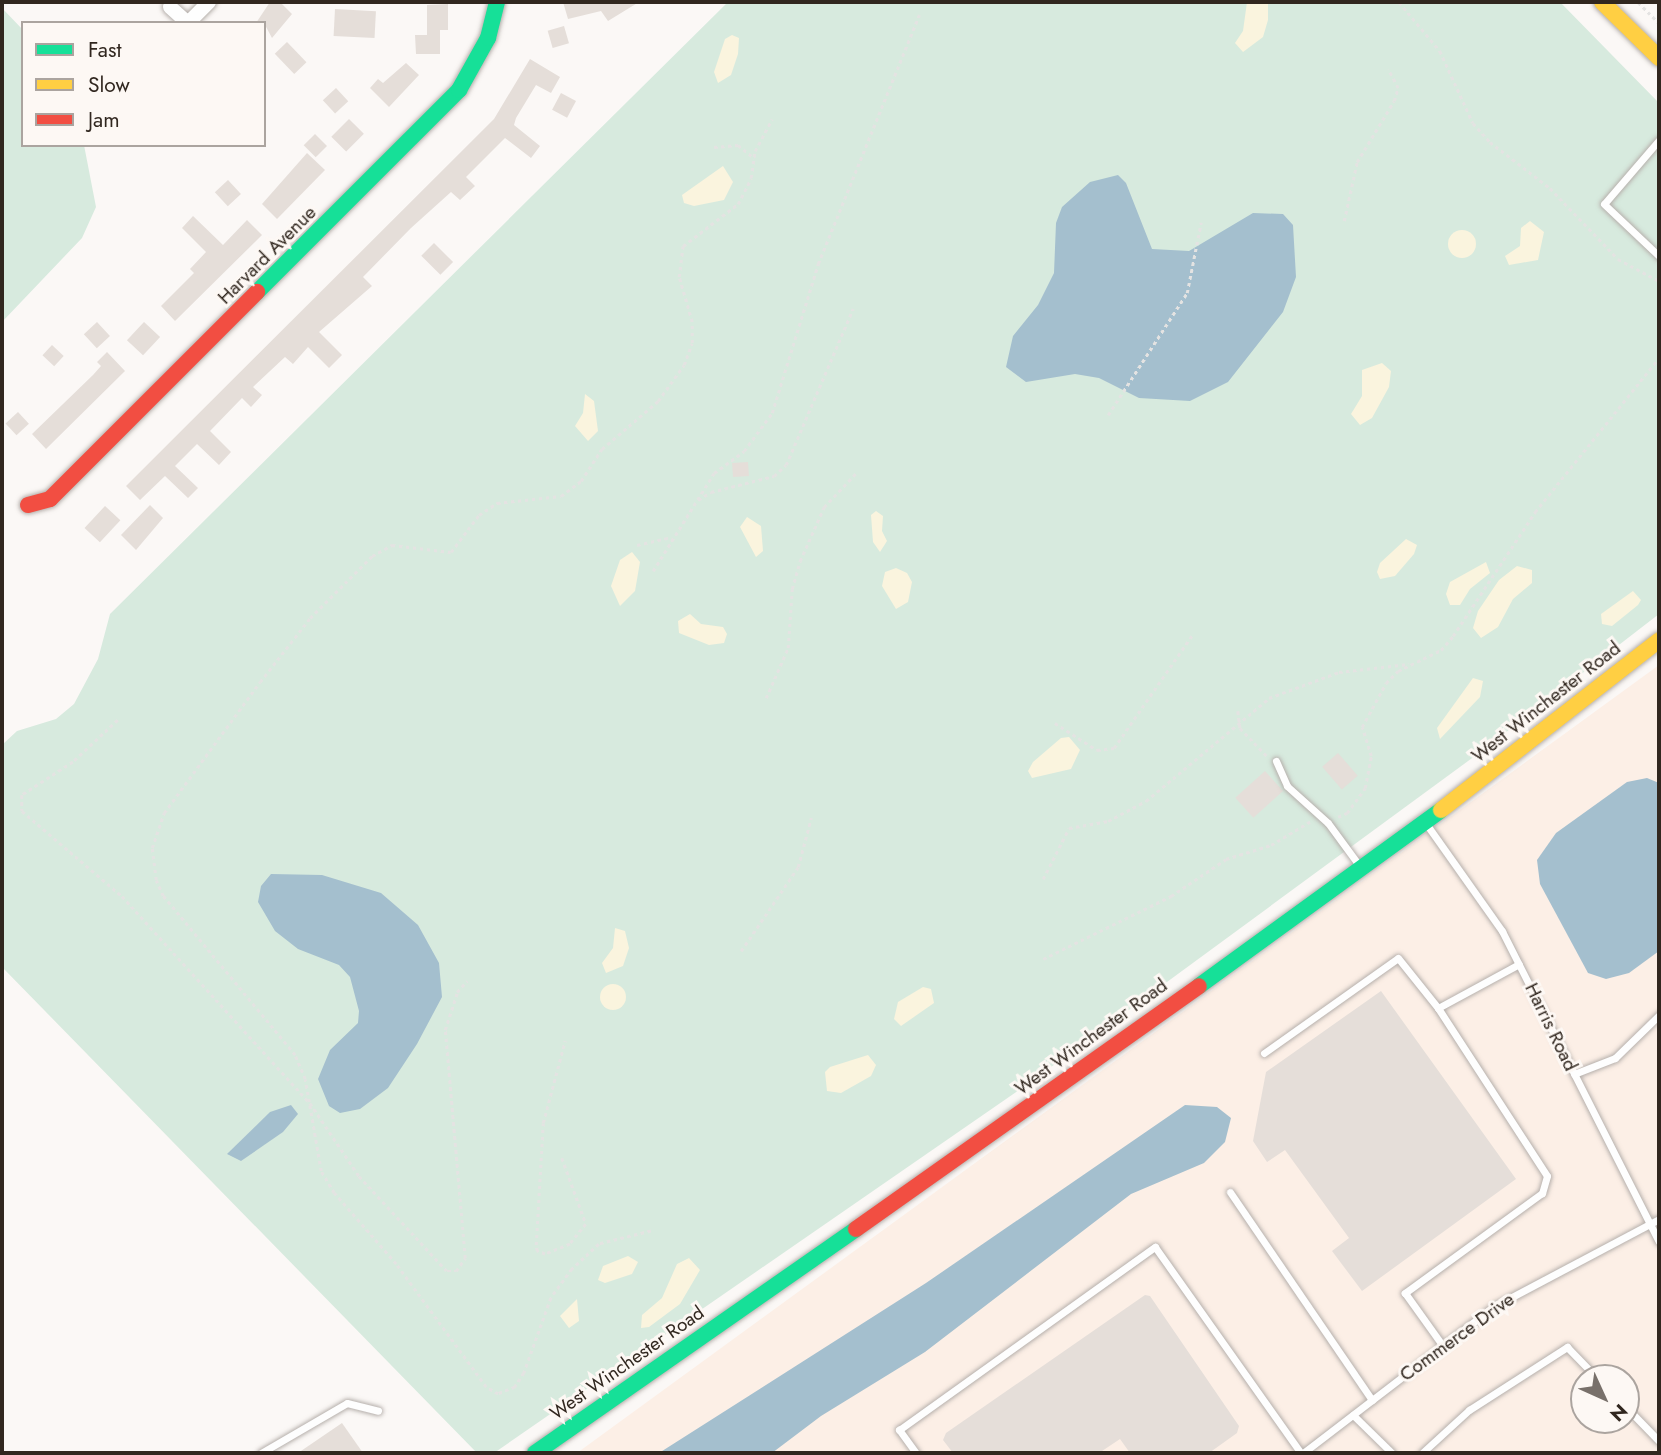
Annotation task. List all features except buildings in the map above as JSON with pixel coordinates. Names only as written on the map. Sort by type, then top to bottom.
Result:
[{"type":"main road","name":"Harvard Avenue","points":[[28,505],[50,499],[451,100],[478,60],[497,2]]},
{"type":"main road","points":[[1602,2],[1659,58]]},
{"type":"main road","name":"West Winchester Road","points":[[535,1453],[1007,1124],[1425,823],[1659,640]]},
{"type":"street","points":[[190,21],[209,2]]},
{"type":"street","points":[[170,7],[186,21]]},
{"type":"lane","points":[[1659,140],[1604,204],[1659,256]]},
{"type":"lane","points":[[1276,761],[1287,786],[1320,818],[1361,868]]},
{"type":"lane","name":"Harris Road","points":[[1425,823],[1503,931],[1659,1242]]},
{"type":"lane","points":[[1264,1053],[1398,958],[1438,1008],[1547,1176],[1542,1193],[1405,1293],[1443,1346]]},
{"type":"lane","points":[[1438,1008],[1520,964]]},
{"type":"lane","points":[[1574,1073],[1615,1058],[1659,1016]]},
{"type":"lane","points":[[1230,1192],[1372,1400]]},
{"type":"lane","name":"Commerce Drive","points":[[1302,1453],[1516,1293],[1659,1219]]},
{"type":"lane","points":[[916,1453],[899,1430],[1155,1247],[1302,1453]]},
{"type":"lane","points":[[1422,1453],[1469,1410],[1567,1347],[1583,1364]]},
{"type":"lane","points":[[261,1453],[347,1403],[378,1411]]},
{"type":"lane","points":[[1353,1415],[1392,1453]]},
{"type":"lane","points":[[1640,1421],[1659,1441]]},
{"type":"path","points":[[1399,2],[1440,51],[1472,123],[1490,142],[1550,188],[1618,259],[1659,281]]},
{"type":"path","points":[[1638,2],[1659,23]]},
{"type":"path","points":[[653,571],[713,473],[744,451],[772,413],[818,264],[919,15]]},
{"type":"path","points":[[1344,221],[1357,162],[1394,101],[1398,88],[1388,69]]},
{"type":"path","points":[[652,1231],[599,1244],[572,1269],[551,1298],[524,1373],[515,1387],[498,1394],[486,1387],[396,1264],[334,1193],[321,1171],[310,1103],[295,1055],[163,896],[152,862],[164,813],[298,631],[372,556],[392,545],[451,552],[486,508],[497,503],[561,496],[581,481],[602,449],[658,401],[684,365],[692,343],[692,322],[679,277],[683,246],[738,204],[751,178],[754,158],[772,119]]},
{"type":"path","points":[[714,147],[738,145],[754,158]]},
{"type":"path","points":[[1108,415],[1150,353],[1191,281],[1200,222]]},
{"type":"path","points":[[695,502],[712,492],[774,476],[786,465],[853,309]]},
{"type":"path","points":[[1043,959],[1171,896],[1226,859],[1271,845],[1301,824],[1348,813],[1365,788],[1371,770],[1362,727],[1386,683],[1413,664],[1441,650],[1453,636],[1541,504],[1659,358]]},
{"type":"path","points":[[766,698],[788,648],[792,589],[800,561],[824,508],[856,473]]},
{"type":"path","points":[[637,545],[674,536]]},
{"type":"path","points":[[1055,723],[1097,750],[1114,748],[1193,634]]},
{"type":"path","points":[[1043,879],[1069,828],[1108,821],[1130,811],[1269,698],[1290,688],[1366,667],[1413,664]]},
{"type":"path","points":[[1238,711],[1239,725],[1254,747],[1276,761]]},
{"type":"path","points":[[118,720],[73,762],[22,795],[22,811],[122,896],[310,1103],[359,1176],[405,1230],[437,1264],[456,1271],[465,1258],[444,1030],[457,992],[467,981]]},
{"type":"path","points":[[741,951],[798,867],[811,818]]},
{"type":"path","points":[[562,1158],[586,1224],[570,1244],[545,1254],[537,1251],[536,1245],[543,1123],[565,1041]]},
{"type":"shaded area","points":[[1659,665],[1659,1453],[577,1453]]},
{"type":"green space","points":[[728,2],[1560,2],[1659,103],[1659,614],[1479,753],[1032,1081],[494,1453],[477,1453],[2,967],[2,745],[17,731],[56,719],[74,704],[98,659],[110,614]]},
{"type":"green space","points":[[2,8],[21,28],[21,147],[84,147],[96,207],[82,238],[2,322]]},
{"type":"sand","points":[[1247,2],[1268,2],[1268,20],[1263,37],[1243,52],[1235,43],[1243,31]]},
{"type":"sand","points":[[732,35],[739,38],[738,54],[731,75],[718,83],[714,72],[725,39]]},
{"type":"sand","points":[[723,166],[733,182],[724,200],[694,206],[684,203],[682,195]]},
{"type":"sand","points":[[1530,221],[1544,232],[1538,260],[1509,265],[1505,256],[1520,246],[1521,228]]},
{"type":"sand","points":[[1462,230],[1472,234],[1476,244],[1472,254],[1462,258],[1452,254],[1448,244],[1452,234]]},
{"type":"sand","points":[[1382,363],[1391,371],[1389,387],[1372,418],[1360,425],[1351,414],[1362,396],[1362,370]]},
{"type":"sand","points":[[585,394],[594,401],[598,431],[588,441],[575,426],[583,413]]},
{"type":"sand","points":[[876,511],[883,516],[882,531],[887,541],[880,552],[873,542],[871,515]]},
{"type":"sand","points":[[747,517],[761,526],[763,551],[756,557],[740,527]]},
{"type":"sand","points":[[1406,539],[1417,545],[1414,554],[1395,576],[1380,579],[1377,572],[1380,563]]},
{"type":"sand","points":[[632,552],[640,562],[635,591],[620,606],[611,586],[620,560]]},
{"type":"sand","points":[[1486,562],[1490,573],[1470,589],[1460,605],[1450,605],[1446,594],[1450,582]]},
{"type":"sand","points":[[1517,566],[1532,570],[1532,583],[1513,599],[1498,627],[1481,638],[1473,628],[1478,611],[1499,580]]},
{"type":"sand","points":[[896,568],[907,573],[912,582],[908,602],[896,609],[882,586],[885,572]]},
{"type":"sand","points":[[1633,591],[1641,600],[1638,605],[1612,626],[1602,624],[1601,614]]},
{"type":"sand","points":[[690,614],[701,624],[723,627],[727,634],[724,643],[709,645],[679,633],[678,621]]},
{"type":"sand","points":[[1473,678],[1483,681],[1480,697],[1440,739],[1437,728]]},
{"type":"sand","points":[[1069,737],[1080,750],[1071,769],[1032,778],[1028,771],[1033,762],[1061,738]]},
{"type":"sand","points":[[615,928],[625,931],[629,948],[623,966],[606,973],[602,963],[613,948]]},
{"type":"sand","points":[[613,984],[622,988],[626,997],[622,1006],[613,1010],[604,1006],[600,997],[604,988]]},
{"type":"sand","points":[[923,987],[931,989],[934,1003],[901,1026],[894,1019],[898,1002]]},
{"type":"sand","points":[[868,1055],[876,1065],[871,1076],[841,1093],[827,1091],[825,1072],[830,1067]]},
{"type":"sand","points":[[628,1256],[638,1262],[632,1274],[605,1283],[598,1280],[603,1266]]},
{"type":"sand","points":[[689,1258],[700,1270],[680,1304],[649,1327],[641,1328],[642,1315],[662,1298],[677,1264]]},
{"type":"sand","points":[[577,1299],[579,1321],[569,1328],[560,1316]]},
{"type":"water","points":[[1118,175],[1126,183],[1152,249],[1189,251],[1253,213],[1283,214],[1293,225],[1296,277],[1283,312],[1228,382],[1190,401],[1139,398],[1099,378],[1075,374],[1026,382],[1006,367],[1013,336],[1038,305],[1054,273],[1056,223],[1062,207],[1090,182]]},
{"type":"water","points":[[1647,778],[1659,783],[1659,951],[1629,973],[1606,979],[1588,973],[1540,884],[1537,860],[1556,833],[1627,782]]},
{"type":"water","points":[[271,874],[322,875],[381,893],[418,925],[439,963],[442,997],[417,1044],[388,1088],[360,1109],[340,1113],[329,1106],[318,1079],[330,1050],[358,1023],[359,1011],[350,977],[339,965],[298,949],[275,931],[258,902],[261,886]]},
{"type":"water","points":[[291,1105],[298,1114],[283,1132],[241,1161],[227,1154],[270,1112]]},
{"type":"water","points":[[1185,1105],[1217,1107],[1231,1118],[1225,1142],[1204,1163],[1131,1194],[925,1352],[821,1416],[772,1453],[659,1453],[926,1283]]},
{"type":"traffic: fast","points":[[257,292],[459,90],[488,38],[497,2]]},
{"type":"traffic: fast","points":[[1199,986],[1441,810]]},
{"type":"traffic: fast","points":[[535,1453],[856,1229]]},
{"type":"traffic: slow","points":[[1602,2],[1659,58]]},
{"type":"traffic: slow","points":[[1441,810],[1659,640]]},
{"type":"traffic: jam","points":[[28,505],[50,499],[257,292]]},
{"type":"traffic: jam","points":[[856,1229],[1199,986]]}]
